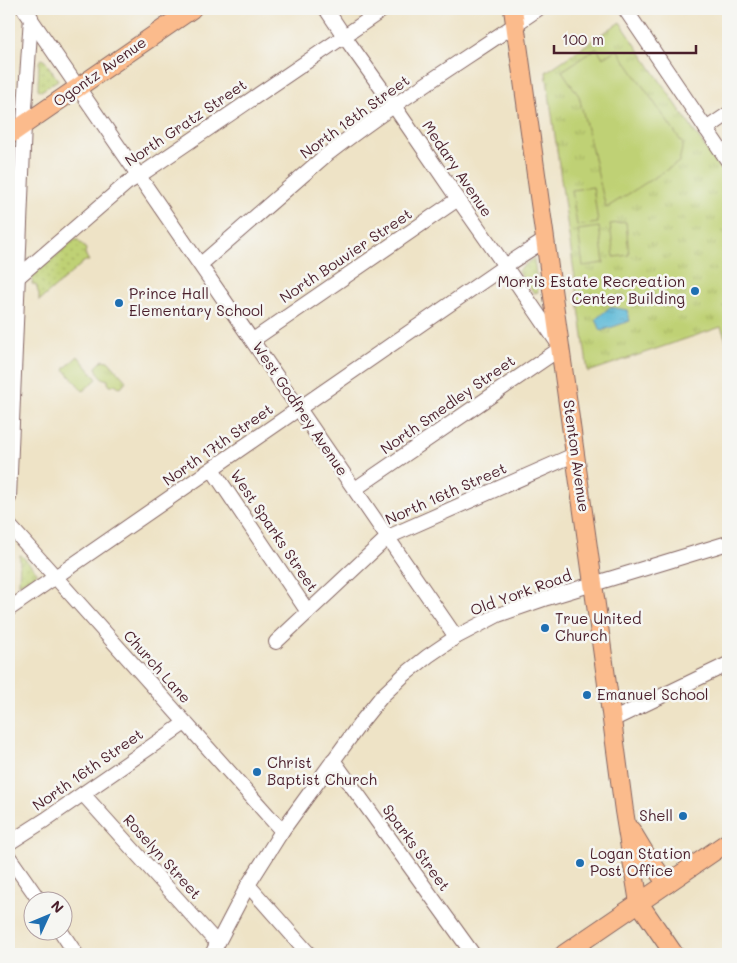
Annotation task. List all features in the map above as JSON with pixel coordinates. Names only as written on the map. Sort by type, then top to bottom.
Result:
[{"type":"main road","name":"Ogontz Avenue","points":[[9,135],[192,9]]},
{"type":"main road","name":"Stenton Avenue","points":[[514,16],[624,811],[639,903]]},
{"type":"main road","points":[[624,811],[636,840],[667,884]]},
{"type":"main road","points":[[564,954],[728,842]]},
{"type":"main road","points":[[639,903],[674,954]]},
{"type":"street","name":"Medary Avenue","points":[[326,9],[561,348]]},
{"type":"street","name":"North Gratz Street","points":[[17,278],[127,182],[139,176],[384,9]]},
{"type":"street","name":"North 18th Street","points":[[201,264],[325,156],[514,16],[538,9]]},
{"type":"street","points":[[625,9],[728,161]]},
{"type":"street","name":"West Godfrey Avenue","points":[[28,12],[456,637]]},
{"type":"street","points":[[9,498],[28,12]]},
{"type":"street","points":[[706,129],[728,114]]},
{"type":"street","name":"North Bouvier Street","points":[[252,340],[458,199]]},
{"type":"street","name":"North 17th Street","points":[[9,609],[545,240]]},
{"type":"street","name":"North Smedley Street","points":[[355,490],[561,348]]},
{"type":"street","name":"North 16th Street","points":[[276,642],[388,537],[576,454]]},
{"type":"street","name":"West Sparks Street","points":[[212,469],[308,612]]},
{"type":"street","name":"Church Lane","points":[[9,525],[282,832]]},
{"type":"street","name":"Old York Road","points":[[215,948],[248,885],[282,832],[333,760],[382,696],[428,656],[456,637],[498,615],[547,598],[728,543]]},
{"type":"street","points":[[612,720],[728,664]]},
{"type":"street","name":"North 16th Street","points":[[9,843],[186,723]]},
{"type":"street","name":"Sparks Street","points":[[333,760],[472,954]]},
{"type":"street","name":"Roselyn Street","points":[[83,794],[215,948]]},
{"type":"street","points":[[9,857],[32,890]]},
{"type":"street","points":[[248,885],[309,954]]},
{"type":"street","points":[[67,940],[76,954]]},
{"type":"green space","points":[[620,22],[728,181],[728,345],[721,327],[588,372],[546,72]]},
{"type":"green space","points":[[597,48],[603,58],[617,49],[683,144],[679,162],[606,208],[579,96],[562,71]]},
{"type":"green space","points":[[42,59],[58,80],[41,91],[38,89],[39,63]]},
{"type":"green space","points":[[593,187],[598,223],[577,226],[572,190]]},
{"type":"green space","points":[[626,222],[629,255],[614,257],[610,224]]},
{"type":"green space","points":[[599,227],[604,263],[583,266],[578,230]]},
{"type":"green space","points":[[74,240],[78,240],[86,249],[85,254],[89,261],[85,261],[39,301],[36,285],[32,284],[33,276]]},
{"type":"green space","points":[[534,258],[538,292],[534,293],[518,271]]},
{"type":"green space","points":[[78,356],[97,379],[83,391],[64,369]]},
{"type":"green space","points":[[103,360],[108,361],[126,381],[122,386],[119,387],[115,384],[110,386],[108,380],[100,376],[96,367]]},
{"type":"green space","points":[[20,555],[37,574],[19,584]]},
{"type":"water","points":[[610,307],[627,310],[630,321],[601,331],[596,319]]},
{"type":"place","name":"Morris Estate Recreation Center Building","points":[[695,291]]},
{"type":"place","name":"Prince Hall Elementary School","points":[[119,303]]},
{"type":"place","name":"True United Church","points":[[545,628]]},
{"type":"place","name":"Emanuel School","points":[[587,695]]},
{"type":"place","name":"Christ Baptist Church","points":[[257,772]]},
{"type":"place","name":"Shell","points":[[683,816]]},
{"type":"place","name":"Logan Station Post Office","points":[[580,863]]}]
